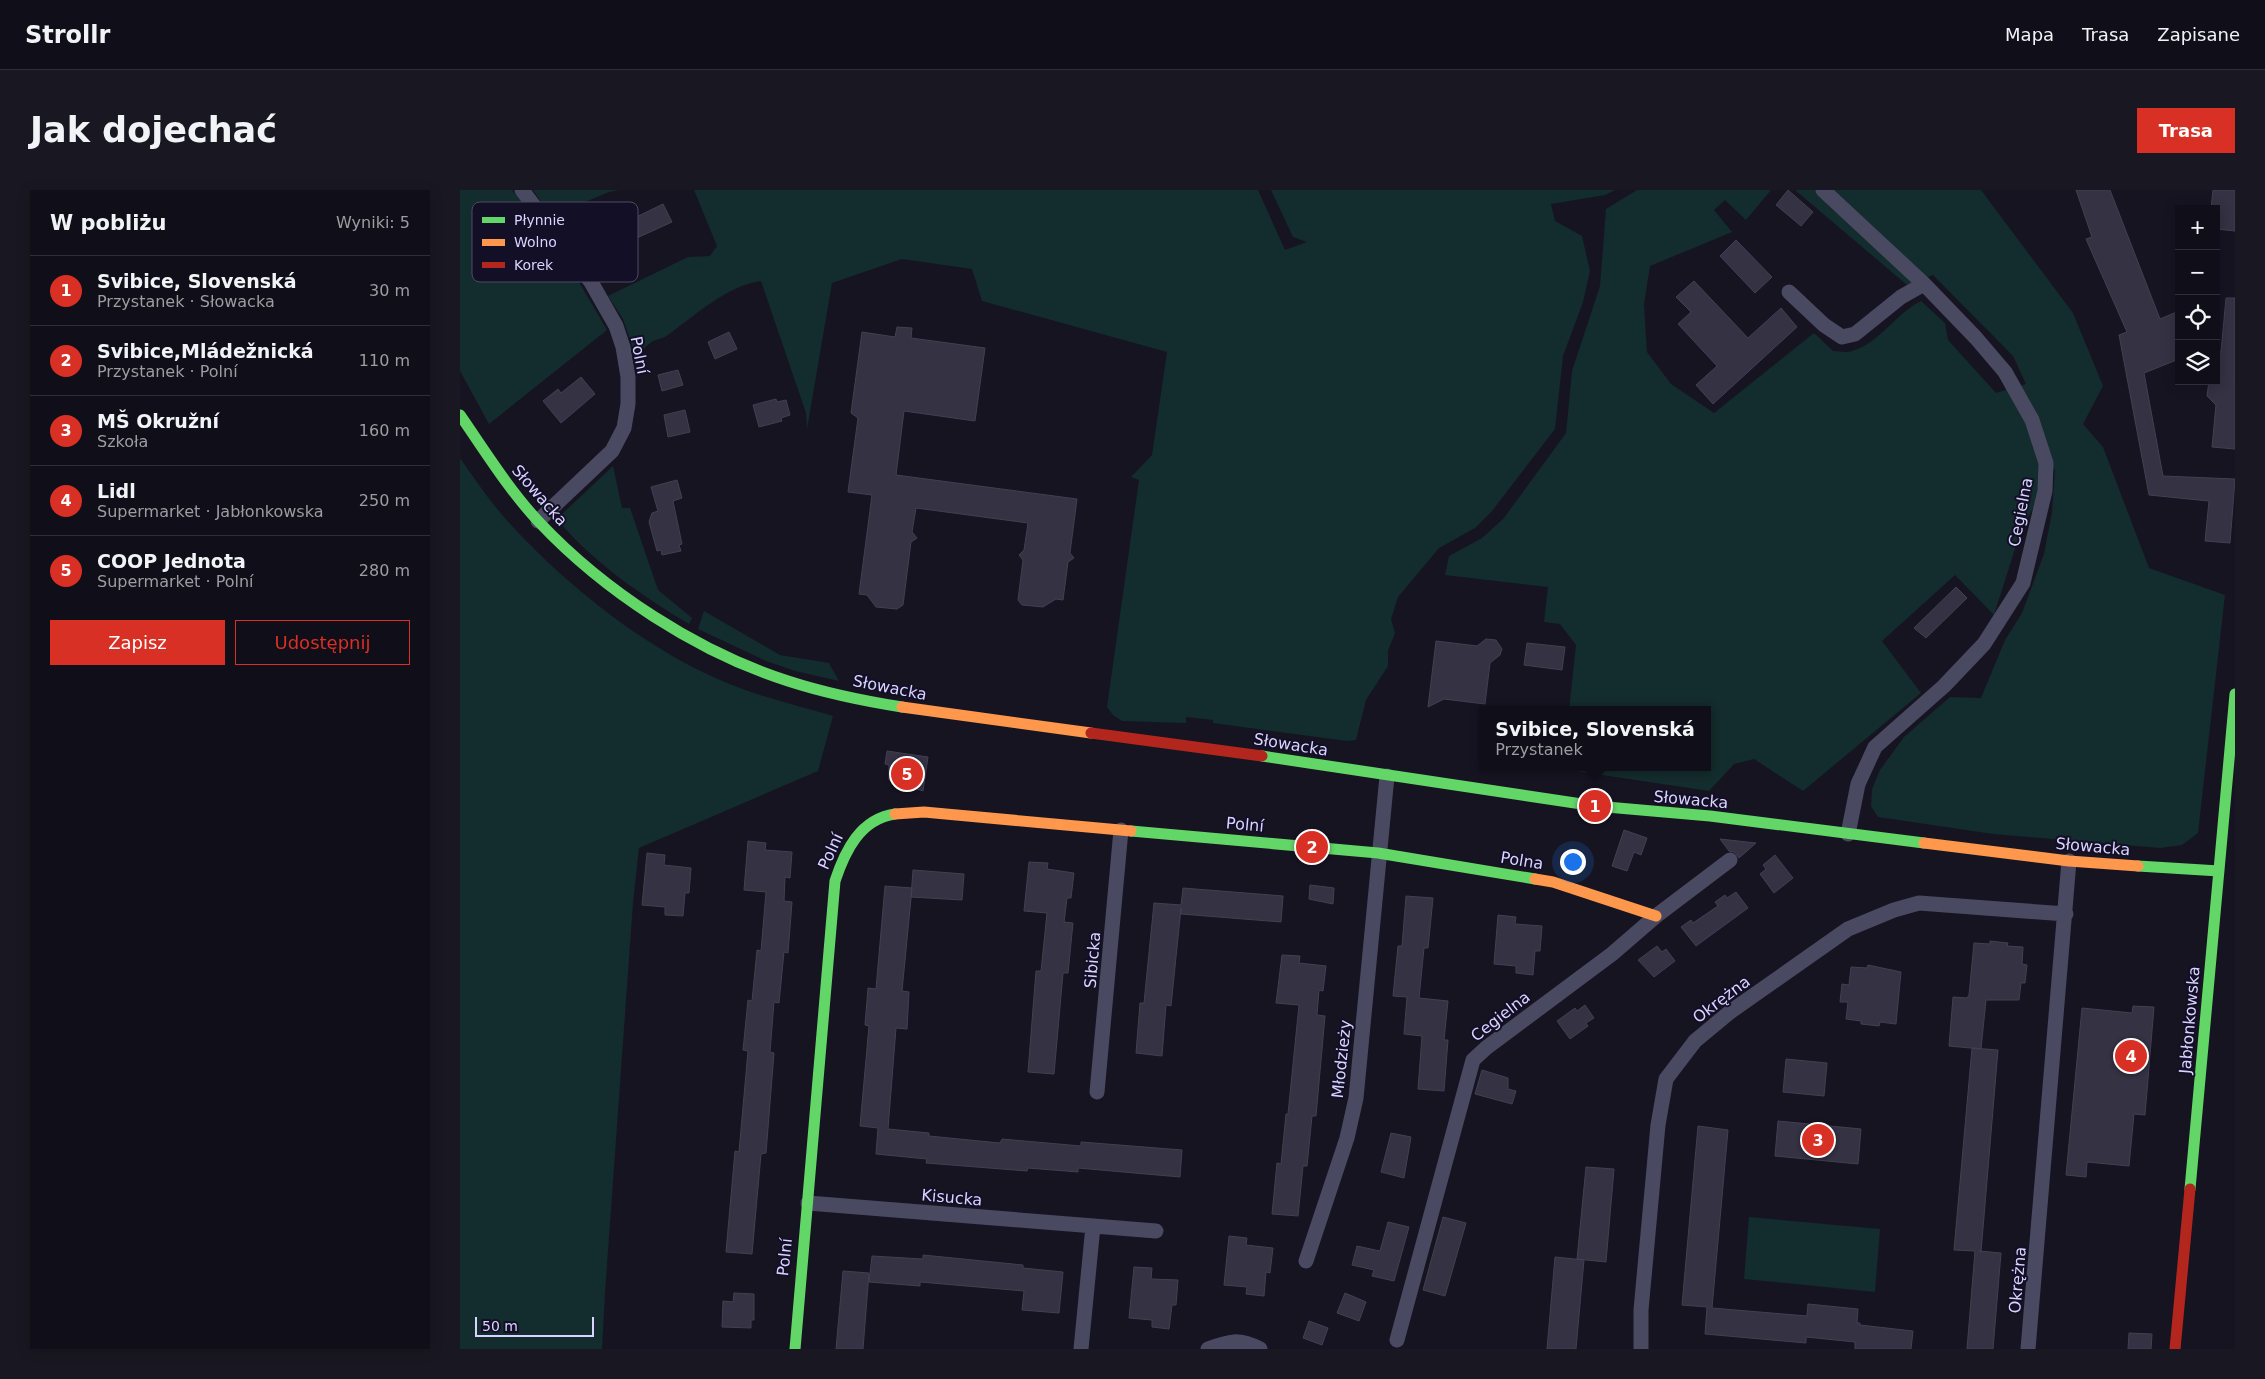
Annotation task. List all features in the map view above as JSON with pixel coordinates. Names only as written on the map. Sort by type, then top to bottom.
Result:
[{"type":"street","name":"Polní","points":[[522,190],[531,202]]},
{"type":"street","name":"Cegielna","points":[[1823,190],[1924,284],[2005,372],[2032,420],[2046,463],[2045,491],[2023,583],[1984,644],[1944,686],[1875,747],[1858,784],[1848,834]]},
{"type":"street","name":"Polní","points":[[538,521],[612,451],[624,428],[628,404],[628,377],[623,346],[616,326],[591,282]]},
{"type":"street","points":[[1789,292],[1824,325],[1842,337],[1855,334],[1901,297],[1924,284]]},
{"type":"street","name":"Słowacka","points":[[460,415],[498,470],[538,521],[592,572],[644,610],[674,628],[733,659],[788,682],[877,703],[943,714],[1197,747],[1595,806],[1710,816],[2069,861],[2219,871]]},
{"type":"street","name":"Jabłonkowska","points":[[2175,1349],[2235,694]]},
{"type":"street","name":"Młodzieży","points":[[1306,1261],[1347,1138],[1356,1098],[1378,853],[1387,776]]},
{"type":"street","name":"Polní","points":[[795,1349],[835,881],[842,860],[859,832],[883,817],[924,812],[1378,853]]},
{"type":"street","name":"Sibicka","points":[[1097,1092],[1121,830]]},
{"type":"street","name":"Polna","points":[[1378,853],[1553,882],[1656,916]]},
{"type":"street","name":"Cegielna","points":[[1397,1340],[1468,1072],[1473,1060],[1486,1048],[1612,954],[1656,916],[1730,860]]},
{"type":"street","name":"Okrężna","points":[[2028,1349],[2069,861]]},
{"type":"street","name":"Okrężna","points":[[1641,1349],[1641,1310],[1658,1125],[1666,1079],[1695,1041],[1730,1012],[1848,929],[1894,910],[1919,903],[2066,914]]},
{"type":"street","name":"Kisucka","points":[[808,1203],[1156,1231]]},
{"type":"street","points":[[1081,1349],[1093,1226]]},
{"type":"street","points":[[1208,1349],[1231,1341],[1242,1342],[1260,1349]]},
{"type":"green space","points":[[460,190],[512,190],[522,202],[472,202],[472,282],[579,282],[607,330],[489,424],[460,371]]},
{"type":"green space","points":[[533,190],[619,190],[585,202],[541,202]]},
{"type":"green space","points":[[694,190],[1258,190],[1285,250],[1307,242],[1293,237],[1271,190],[1615,190],[1605,195],[1551,204],[1555,221],[1582,236],[1590,271],[1583,302],[1563,356],[1555,429],[1492,511],[1475,528],[1439,548],[1398,597],[1391,619],[1395,633],[1388,651],[1388,666],[1366,700],[1356,740],[1347,741],[1213,723],[1213,720],[1186,717],[1186,723],[1122,721],[1113,715],[1107,707],[1139,480],[1131,477],[1152,455],[1167,352],[982,301],[972,269],[902,259],[832,283],[807,429],[806,413],[761,281],[735,289],[710,303],[665,337],[653,341],[635,355],[623,319],[608,296],[688,257],[710,256],[717,246]]},
{"type":"green space","points":[[1637,190],[1771,190],[1746,220],[1725,200],[1714,210],[1732,232],[1650,266],[1644,304],[1647,352],[1671,384],[1714,413],[1814,333],[1833,351],[1852,351],[1871,342],[1912,306],[1921,301],[1945,323],[1948,340],[1996,393],[2026,384],[2013,356],[1933,275],[1907,285],[1795,190],[1981,190],[2073,313],[2103,386],[2083,424],[2103,447],[2149,568],[2225,595],[2198,833],[2182,845],[2160,848],[1993,834],[1878,817],[1871,806],[1872,789],[1880,770],[1904,737],[1950,697],[1981,698],[2005,640],[2022,613],[2044,554],[2052,512],[2055,468],[2021,530],[1994,615],[1955,575],[1882,641],[1921,693],[1803,791],[1754,759],[1734,764],[1709,791],[1575,771],[1711,771],[1711,706],[1569,706],[1576,645],[1560,624],[1544,622],[1548,587],[1445,575],[1449,556],[1482,538],[1504,518],[1566,433],[1572,371],[1600,286],[1606,209]]},
{"type":"green space","points":[[460,458],[513,527],[560,573],[614,618],[672,656],[702,672],[769,698],[833,716],[818,771],[639,848],[633,903],[602,1349],[460,1349]]},
{"type":"green space","points":[[613,466],[622,508],[630,508],[658,590],[692,618],[689,624],[655,603],[606,567],[590,554],[562,525],[562,514]]},
{"type":"green space","points":[[704,611],[780,655],[829,663],[839,681],[795,671],[766,661],[698,629]]},
{"type":"green space","points":[[1749,1217],[1880,1229],[1875,1292],[1744,1279]]},
{"type":"building","points":[[1788,190],[1813,212],[1801,226],[1776,205]]},
{"type":"building","points":[[2076,190],[2110,190],[2160,319],[2175,313],[2175,361],[2144,373],[2163,476],[2235,479],[2230,543],[2205,541],[2209,501],[2149,495],[2119,335],[2127,332],[2086,239],[2092,237]]},
{"type":"building","points":[[2213,190],[2235,190],[2235,231],[2220,229],[2220,205],[2211,205]]},
{"type":"building","points":[[663,204],[672,222],[638,237],[638,216]]},
{"type":"building","points":[[1736,240],[1772,277],[1755,293],[1720,256]]},
{"type":"building","points":[[1694,281],[1748,338],[1781,308],[1797,327],[1713,404],[1696,385],[1717,366],[1678,324],[1691,312],[1676,297]]},
{"type":"building","points":[[2226,298],[2235,298],[2235,449],[2212,447],[2216,405],[2207,396],[2208,385],[2220,385]]},
{"type":"building","points":[[897,327],[912,328],[911,338],[985,348],[975,421],[904,411],[896,475],[1077,499],[1070,553],[1074,558],[1068,562],[1063,600],[1056,599],[1043,607],[1022,605],[1018,600],[1023,560],[1019,555],[1024,550],[1028,523],[916,508],[912,532],[917,538],[911,542],[903,605],[897,609],[876,607],[867,595],[859,594],[872,495],[848,492],[858,418],[851,413],[862,332],[895,337]]},
{"type":"building","points":[[729,332],[737,349],[715,359],[708,342]]},
{"type":"building","points":[[678,370],[683,385],[662,391],[658,375]]},
{"type":"building","points":[[581,377],[595,394],[561,423],[543,401],[558,389],[561,393]]},
{"type":"building","points":[[776,399],[777,402],[786,400],[790,415],[781,418],[782,421],[759,427],[753,405]]},
{"type":"building","points":[[685,410],[690,432],[668,437],[664,415]]},
{"type":"building","points":[[677,480],[682,498],[673,501],[682,544],[679,545],[681,551],[662,555],[661,550],[657,551],[649,522],[652,513],[658,511],[651,487]]},
{"type":"building","points":[[1956,587],[1967,598],[1926,638],[1914,628]]},
{"type":"building","points":[[1486,639],[1496,640],[1502,649],[1500,655],[1490,663],[1485,704],[1444,699],[1428,707],[1436,641],[1477,646]]},
{"type":"building","points":[[1527,643],[1565,647],[1562,670],[1524,665]]},
{"type":"building","points":[[887,751],[928,757],[923,791],[889,780],[889,765],[885,764]]},
{"type":"building","points":[[1624,830],[1647,838],[1641,855],[1634,852],[1627,871],[1612,866]]},
{"type":"building","points":[[1720,839],[1756,843],[1739,858],[1734,852],[1729,851]]},
{"type":"building","points":[[748,841],[766,843],[765,850],[792,852],[790,878],[785,877],[784,901],[792,902],[788,953],[784,952],[779,1003],[774,1002],[770,1052],[774,1053],[766,1153],[761,1154],[752,1254],[726,1252],[735,1151],[739,1152],[748,1051],[743,1050],[748,1000],[752,1001],[757,950],[761,951],[766,892],[744,890]]},
{"type":"building","points":[[647,853],[665,855],[664,865],[691,868],[689,893],[685,893],[683,916],[665,915],[665,907],[642,905]]},
{"type":"building","points":[[1775,855],[1793,878],[1774,893],[1760,874],[1766,869],[1763,865]]},
{"type":"building","points":[[1029,862],[1048,863],[1047,869],[1074,873],[1071,898],[1067,898],[1064,922],[1073,923],[1068,973],[1063,973],[1054,1074],[1028,1072],[1036,971],[1041,971],[1047,913],[1024,911]]},
{"type":"building","points":[[913,870],[964,874],[962,900],[911,897]]},
{"type":"building","points":[[1310,885],[1334,888],[1333,904],[1309,899]]},
{"type":"building","points":[[885,886],[912,888],[902,991],[909,992],[907,1029],[896,1028],[888,1129],[929,1133],[929,1136],[1000,1143],[1002,1139],[1081,1146],[1081,1142],[1182,1150],[1180,1177],[1078,1168],[1078,1172],[1028,1168],[1027,1171],[926,1163],[927,1159],[876,1154],[878,1128],[860,1126],[869,1026],[865,1025],[868,988],[876,989]]},
{"type":"building","points":[[1183,888],[1283,896],[1281,922],[1181,914],[1181,908],[1171,1006],[1166,1005],[1162,1056],[1136,1053],[1140,1003],[1144,1003],[1154,903],[1181,905]]},
{"type":"building","points":[[1736,892],[1748,908],[1696,946],[1681,927],[1691,920],[1693,923],[1718,906],[1715,902],[1725,895],[1727,898]]},
{"type":"building","points":[[1406,896],[1433,898],[1428,948],[1424,948],[1419,998],[1448,1001],[1444,1040],[1448,1040],[1444,1091],[1418,1089],[1422,1036],[1404,1034],[1407,997],[1393,996],[1398,946],[1402,946]]},
{"type":"building","points":[[1498,915],[1516,917],[1515,924],[1542,926],[1540,951],[1535,951],[1533,975],[1516,973],[1516,966],[1494,964]]},
{"type":"building","points":[[1990,941],[2008,943],[2007,946],[2023,947],[2022,964],[2027,965],[2025,983],[2021,983],[2019,1000],[1986,1000],[1981,1049],[1949,1046],[1953,997],[1967,998],[1969,995],[1974,943],[1990,944]]},
{"type":"building","points":[[1657,946],[1662,952],[1666,949],[1675,961],[1654,977],[1638,960]]},
{"type":"building","points":[[1282,955],[1300,956],[1299,963],[1326,966],[1323,991],[1319,990],[1317,1015],[1325,1016],[1316,1116],[1312,1116],[1307,1166],[1303,1166],[1298,1216],[1272,1214],[1277,1163],[1281,1164],[1286,1114],[1288,1114],[1299,1005],[1276,1003]]},
{"type":"building","points":[[1868,965],[1901,972],[1896,1024],[1880,1022],[1879,1026],[1861,1024],[1861,1021],[1846,1019],[1848,1002],[1840,1002],[1842,984],[1849,985],[1851,967],[1867,968]]},
{"type":"building","points":[[1585,1005],[1594,1018],[1586,1023],[1588,1026],[1570,1039],[1557,1021],[1575,1008],[1577,1011]]},
{"type":"building","points":[[2133,1006],[2154,1007],[2145,1115],[2134,1114],[2129,1166],[2087,1162],[2086,1177],[2066,1175],[2082,1008],[2132,1013]]},
{"type":"building","points":[[1972,1048],[1998,1050],[1981,1251],[2001,1253],[1993,1349],[1967,1349],[1975,1251],[1954,1250]]},
{"type":"building","points":[[1786,1059],[1827,1063],[1824,1096],[1783,1092]]},
{"type":"building","points":[[1482,1070],[1508,1078],[1508,1089],[1516,1091],[1512,1104],[1475,1094]]},
{"type":"building","points":[[1778,1121],[1861,1129],[1858,1164],[1775,1156]]},
{"type":"building","points":[[1698,1126],[1728,1130],[1712,1308],[1807,1316],[1808,1304],[1858,1309],[1857,1323],[1860,1323],[1860,1325],[1913,1331],[1911,1349],[1855,1349],[1855,1342],[1806,1337],[1806,1343],[1705,1334],[1707,1307],[1682,1305]]},
{"type":"building","points":[[1391,1133],[1411,1137],[1404,1178],[1381,1172]]},
{"type":"building","points":[[1586,1167],[1614,1169],[1606,1262],[1577,1259]]},
{"type":"building","points":[[1443,1217],[1466,1223],[1445,1296],[1423,1290]]},
{"type":"building","points":[[1388,1222],[1409,1227],[1394,1281],[1372,1276],[1374,1270],[1352,1265],[1357,1246],[1380,1251]]},
{"type":"building","points":[[1229,1236],[1247,1238],[1246,1245],[1273,1248],[1270,1273],[1266,1272],[1264,1296],[1246,1294],[1247,1287],[1224,1285]]},
{"type":"building","points":[[923,1255],[1023,1265],[1023,1268],[1063,1272],[1059,1313],[1022,1310],[1024,1291],[920,1282],[920,1286],[869,1282],[872,1256],[923,1259]]},
{"type":"building","points":[[1555,1257],[1584,1260],[1576,1349],[1547,1349]]},
{"type":"building","points":[[1134,1267],[1152,1268],[1151,1279],[1178,1280],[1176,1305],[1172,1305],[1169,1329],[1152,1327],[1152,1320],[1129,1318]]},
{"type":"building","points":[[843,1271],[869,1273],[863,1349],[836,1349]]},
{"type":"building","points":[[734,1293],[754,1294],[754,1320],[751,1320],[751,1328],[722,1327],[723,1301],[733,1302]]},
{"type":"building","points":[[1345,1293],[1366,1302],[1359,1321],[1337,1313]]},
{"type":"building","points":[[1309,1321],[1328,1328],[1322,1345],[1303,1338]]},
{"type":"building","points":[[2129,1333],[2152,1334],[2151,1349],[2128,1349]]},
{"type":"traffic: fast","points":[[460,415],[507,484],[539,522],[593,572],[654,617],[720,654],[754,669],[816,689],[902,707]]},
{"type":"traffic: fast","points":[[2190,1189],[2235,694]]},
{"type":"traffic: fast","points":[[1262,756],[1595,806],[1710,816],[1924,843]]},
{"type":"traffic: fast","points":[[795,1349],[835,881],[849,848],[863,829],[872,822],[895,814]]},
{"type":"traffic: fast","points":[[1131,831],[1378,853],[1535,879]]},
{"type":"traffic: fast","points":[[2138,866],[2219,871]]},
{"type":"traffic: slow","points":[[902,707],[1091,733]]},
{"type":"traffic: slow","points":[[895,814],[924,812],[1131,831]]},
{"type":"traffic: slow","points":[[1924,843],[2069,861],[2138,866]]},
{"type":"traffic: slow","points":[[1535,879],[1553,882],[1656,916]]},
{"type":"traffic: jam","points":[[1091,733],[1262,756]]},
{"type":"traffic: jam","points":[[2175,1349],[2190,1189]]},
{"type":"place","name":"COOP Jednota","points":[[907,774]]},
{"type":"place","name":"Svibice, Slovenská","points":[[1595,806]]},
{"type":"place","name":"Svibice,Mládežnická","points":[[1312,847]]},
{"type":"place","name":"Lidl","points":[[2131,1056]]},
{"type":"place","name":"MŠ Okružní","points":[[1818,1140]]}]
